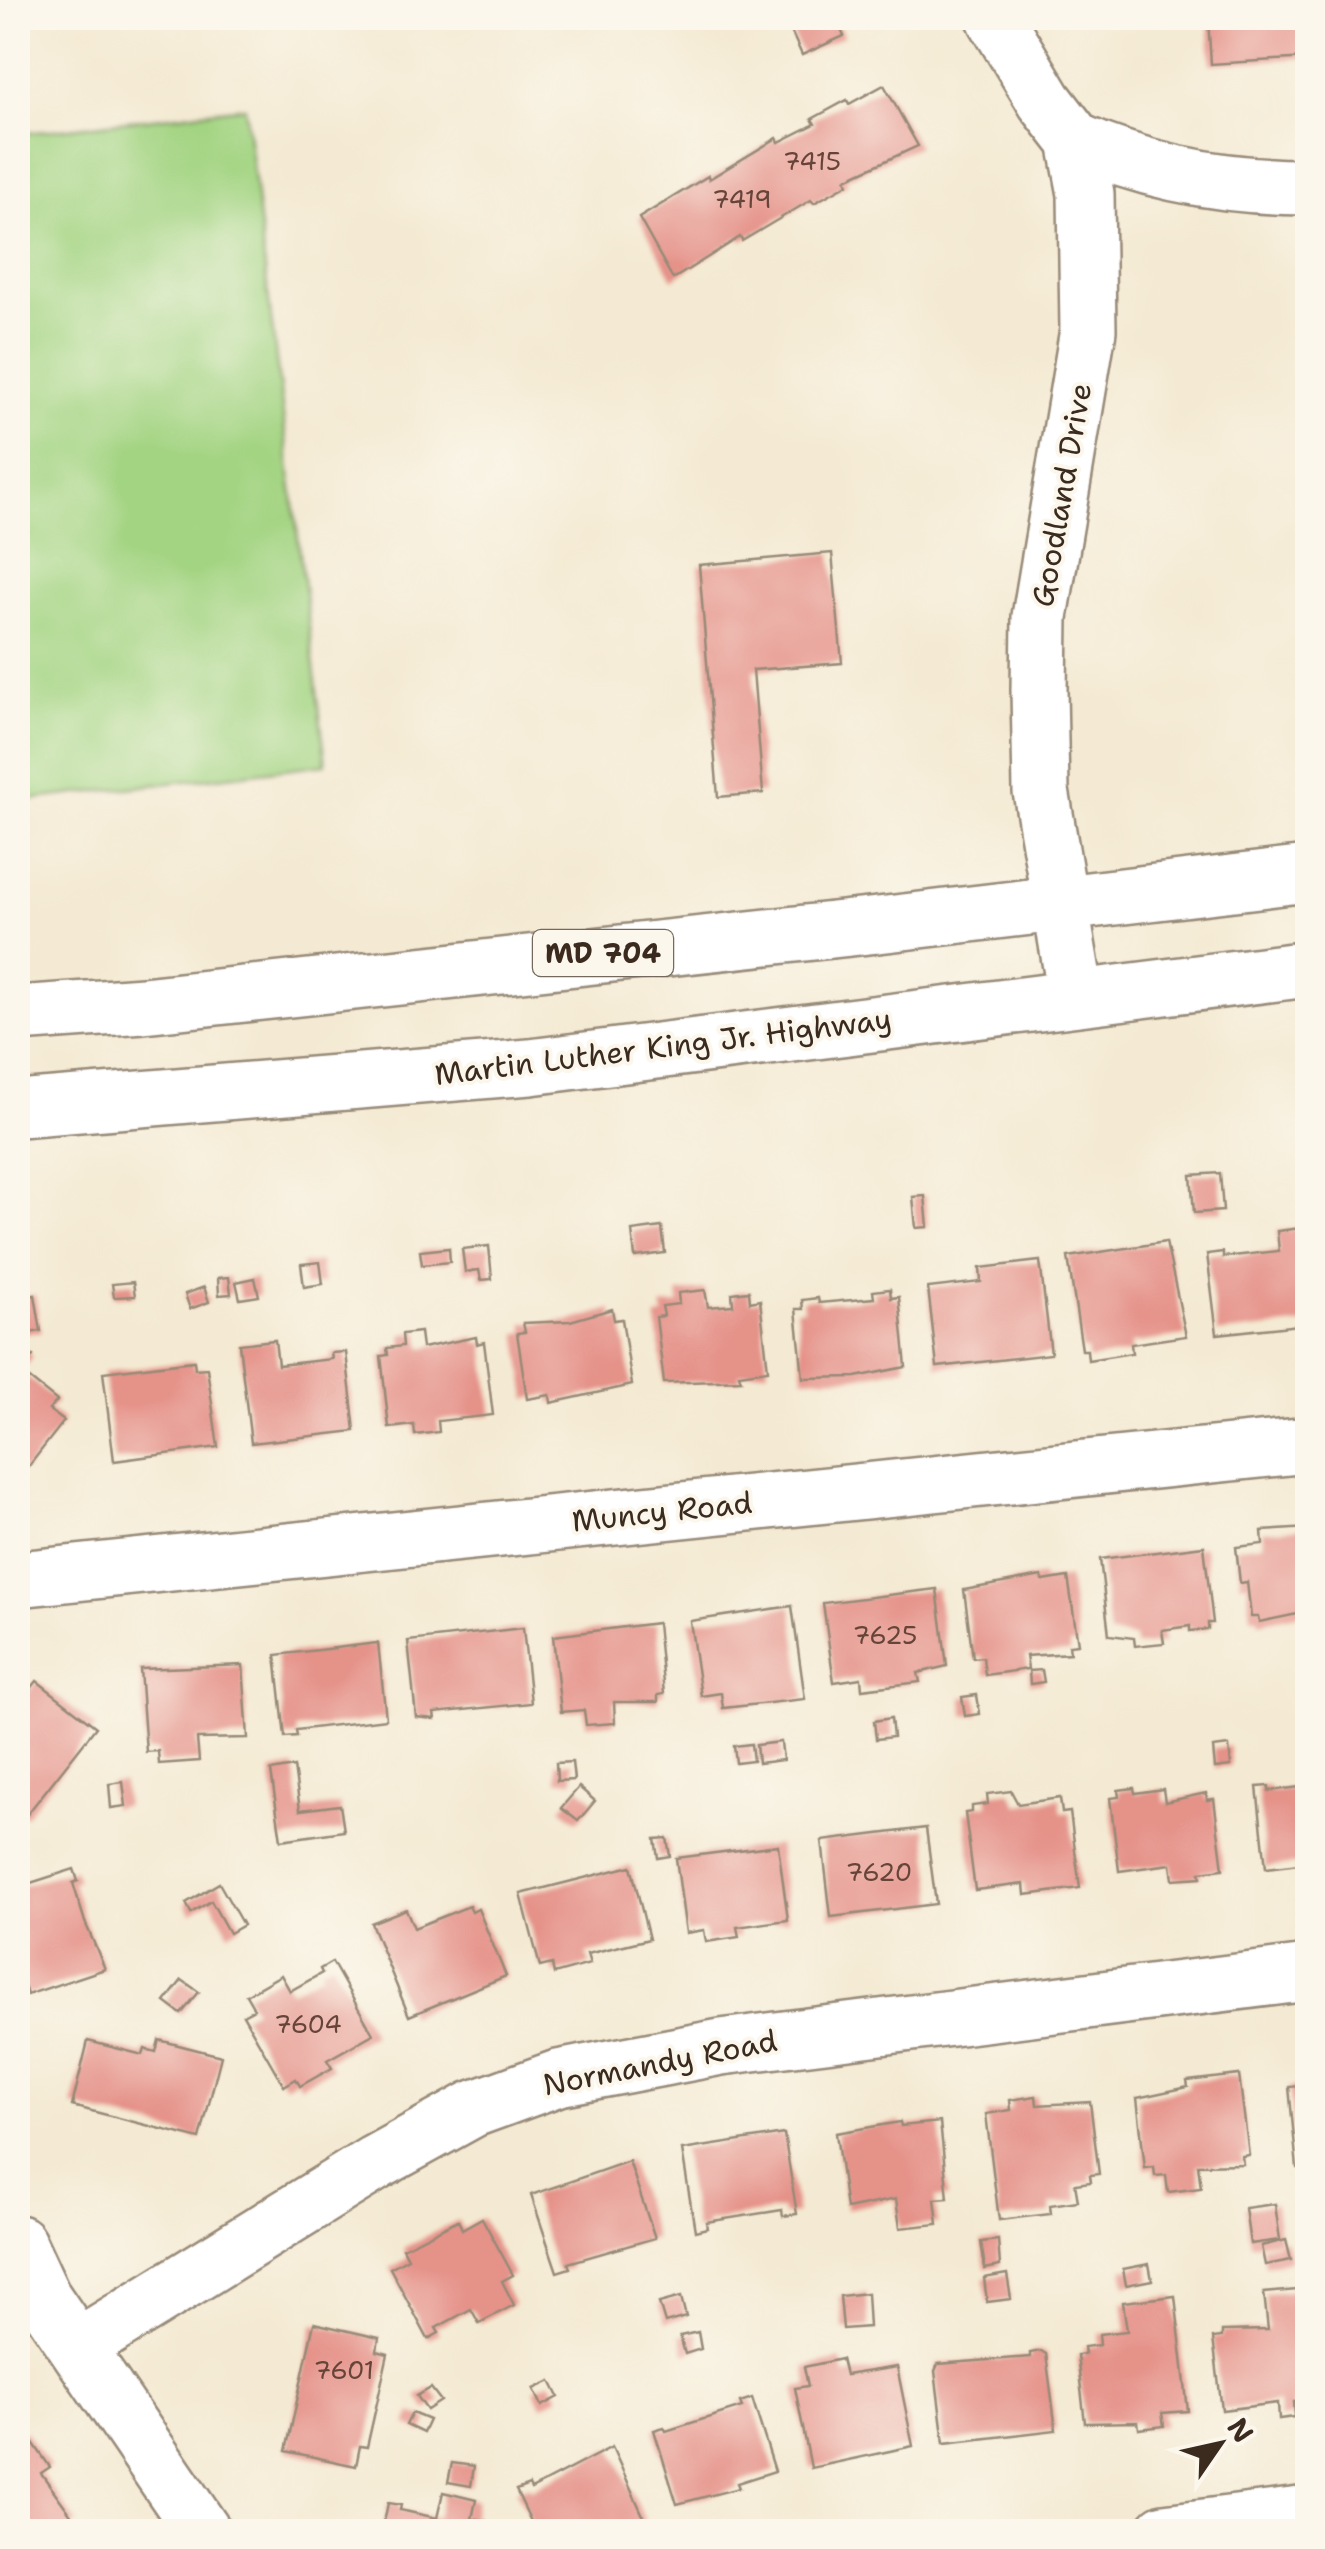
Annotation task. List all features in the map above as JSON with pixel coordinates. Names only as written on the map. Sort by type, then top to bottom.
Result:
[{"type":"street","name":"Goodland Drive","points":[[995,18],[1045,101],[1076,141],[1086,194],[1088,330],[1040,618],[1041,790],[1076,996]]},
{"type":"street","points":[[1076,141],[1122,161],[1199,179],[1308,187]]},
{"type":"street","name":"MD 704","points":[[18,1014],[143,1004],[1308,874]]},
{"type":"street","name":"Martin Luther King Jr. Highway","points":[[18,1109],[530,1067],[1308,969]]},
{"type":"street","name":"Muncy Road","points":[[18,1578],[1308,1445]]},
{"type":"street","name":"Normandy Road","points":[[79,2346],[375,2163],[473,2109],[558,2078],[722,2047],[1308,1973]]},
{"type":"street","points":[[18,2243],[44,2299],[203,2532]]},
{"type":"street","points":[[1164,2532],[1308,2514]]},
{"type":"green space","points":[[245,107],[326,764],[18,801],[18,134]]},
{"type":"building","points":[[785,18],[835,18],[844,36],[802,55]]},
{"type":"building","points":[[1208,18],[1308,18],[1308,58],[1211,64]]},
{"type":"building","points":[[884,85],[918,146],[846,179],[848,184],[814,203],[811,200],[742,241],[740,237],[673,279],[639,218],[777,138],[779,142],[815,124],[812,119],[847,100],[849,104]]},
{"type":"building","points":[[1308,310],[1308,391],[1303,391],[1299,311]]},
{"type":"building","points":[[832,553],[842,663],[753,670],[763,793],[718,797],[699,565]]},
{"type":"building","points":[[1220,1173],[1223,1211],[1194,1213],[1191,1175]]},
{"type":"building","points":[[925,1196],[928,1227],[916,1228],[913,1197]]},
{"type":"building","points":[[662,1227],[665,1253],[635,1257],[632,1231]]},
{"type":"building","points":[[1301,1228],[1302,1242],[1308,1242],[1308,1324],[1217,1334],[1207,1254],[1223,1252],[1223,1257],[1279,1251],[1277,1231]]},
{"type":"building","points":[[1166,1242],[1186,1336],[1131,1344],[1132,1353],[1088,1360],[1087,1350],[1082,1350],[1068,1257]]},
{"type":"building","points":[[489,1246],[492,1279],[481,1280],[479,1270],[465,1272],[462,1249]]},
{"type":"building","points":[[449,1248],[450,1262],[422,1265],[420,1251]]},
{"type":"building","points":[[1040,1261],[1051,1354],[937,1367],[928,1288],[981,1282],[980,1268]]},
{"type":"building","points":[[320,1262],[323,1284],[304,1287],[301,1264]]},
{"type":"building","points":[[229,1277],[231,1294],[219,1295],[218,1278]]},
{"type":"building","points":[[255,1278],[259,1296],[240,1299],[236,1282]]},
{"type":"building","points":[[133,1282],[135,1296],[114,1297],[112,1284]]},
{"type":"building","points":[[204,1287],[209,1302],[190,1309],[185,1294]]},
{"type":"building","points":[[890,1289],[891,1298],[899,1297],[906,1367],[856,1377],[803,1378],[796,1309],[803,1309],[802,1300],[818,1298],[819,1303],[874,1298],[873,1291]]},
{"type":"building","points":[[705,1290],[708,1307],[733,1305],[732,1293],[749,1291],[750,1302],[760,1300],[768,1370],[739,1374],[741,1380],[664,1383],[656,1317],[664,1316],[662,1306],[679,1304],[678,1293]]},
{"type":"building","points":[[35,1295],[41,1331],[22,1334],[18,1297]]},
{"type":"building","points":[[612,1309],[614,1320],[622,1319],[632,1385],[551,1403],[550,1395],[527,1399],[517,1333],[525,1332],[523,1323],[570,1321]]},
{"type":"building","points":[[420,1332],[422,1348],[476,1337],[477,1344],[484,1342],[493,1415],[438,1421],[439,1432],[415,1435],[414,1425],[389,1428],[381,1356],[388,1355],[387,1348],[403,1346],[402,1334]]},
{"type":"building","points":[[275,1340],[278,1365],[332,1359],[331,1353],[346,1352],[355,1431],[251,1443],[239,1344]]},
{"type":"building","points":[[18,1344],[33,1356],[21,1372],[57,1401],[49,1410],[64,1421],[25,1471],[18,1465]]},
{"type":"building","points":[[194,1361],[195,1369],[207,1368],[218,1447],[114,1461],[103,1372]]},
{"type":"building","points":[[1308,1528],[1305,1641],[1302,1613],[1259,1622],[1258,1617],[1251,1617],[1247,1582],[1240,1583],[1236,1547],[1263,1544],[1262,1531]]},
{"type":"building","points":[[1204,1546],[1213,1623],[1208,1623],[1208,1629],[1190,1631],[1190,1626],[1162,1630],[1164,1643],[1135,1646],[1134,1638],[1109,1635],[1100,1559]]},
{"type":"building","points":[[1042,1576],[1043,1581],[1068,1577],[1078,1644],[1069,1645],[1070,1653],[1026,1656],[1028,1669],[985,1675],[983,1657],[973,1658],[964,1590]]},
{"type":"building","points":[[937,1589],[947,1666],[918,1673],[920,1682],[862,1689],[861,1678],[834,1682],[823,1603]]},
{"type":"building","points":[[792,1606],[805,1699],[723,1708],[721,1693],[701,1696],[690,1621]]},
{"type":"building","points":[[657,1623],[664,1694],[658,1695],[658,1702],[614,1702],[615,1723],[586,1725],[584,1710],[561,1712],[553,1636]]},
{"type":"building","points":[[523,1628],[531,1703],[434,1713],[435,1719],[416,1717],[408,1641]]},
{"type":"building","points":[[378,1643],[386,1719],[296,1730],[297,1736],[285,1737],[276,1655]]},
{"type":"building","points":[[243,1665],[248,1738],[197,1739],[199,1761],[159,1764],[158,1751],[146,1752],[140,1669]]},
{"type":"building","points":[[1042,1670],[1044,1682],[1030,1684],[1029,1671]]},
{"type":"building","points":[[37,1681],[96,1727],[25,1817],[18,1812],[18,1705]]},
{"type":"building","points":[[977,1695],[980,1714],[965,1716],[962,1697]]},
{"type":"building","points":[[891,1718],[893,1737],[876,1739],[874,1721]]},
{"type":"building","points":[[781,1742],[783,1760],[758,1763],[756,1745]]},
{"type":"building","points":[[751,1744],[753,1761],[736,1763],[734,1746]]},
{"type":"building","points":[[1229,1746],[1231,1766],[1215,1768],[1213,1748]]},
{"type":"building","points":[[572,1762],[574,1780],[557,1781],[556,1763]]},
{"type":"building","points":[[294,1767],[300,1810],[340,1805],[344,1831],[281,1840],[271,1771]]},
{"type":"building","points":[[123,1782],[126,1806],[111,1808],[109,1784]]},
{"type":"building","points":[[1269,1786],[1269,1791],[1308,1786],[1308,1863],[1266,1868],[1257,1787]]},
{"type":"building","points":[[579,1787],[595,1801],[578,1821],[561,1808]]},
{"type":"building","points":[[1134,1788],[1135,1793],[1163,1789],[1165,1802],[1206,1793],[1207,1800],[1214,1799],[1223,1869],[1200,1872],[1201,1877],[1173,1879],[1171,1864],[1119,1871],[1110,1798],[1119,1797],[1118,1790]]},
{"type":"building","points":[[1011,1791],[1018,1804],[1060,1798],[1062,1813],[1070,1812],[1080,1888],[1025,1895],[1024,1884],[975,1890],[965,1813],[972,1812],[972,1806],[988,1804],[987,1794]]},
{"type":"building","points":[[926,1828],[936,1904],[831,1917],[822,1841]]},
{"type":"building","points":[[667,1838],[670,1856],[658,1858],[655,1839]]},
{"type":"building","points":[[778,1845],[788,1920],[737,1927],[739,1937],[706,1942],[704,1930],[686,1933],[676,1858]]},
{"type":"building","points":[[631,1866],[649,1939],[587,1954],[590,1964],[554,1974],[552,1964],[540,1967],[521,1894]]},
{"type":"building","points":[[74,1869],[78,1881],[73,1883],[85,1922],[105,1969],[27,1995],[18,1966],[18,1887]]},
{"type":"building","points":[[219,1883],[243,1925],[229,1933],[211,1901],[191,1913],[186,1903]]},
{"type":"building","points":[[469,1906],[472,1912],[478,1909],[506,1976],[409,2016],[371,1923],[406,1909],[414,1928]]},
{"type":"building","points":[[332,1962],[373,2034],[327,2060],[332,2068],[300,2086],[296,2079],[284,2086],[243,2015],[254,2009],[246,1995],[281,1975],[290,1991],[322,1973],[320,1969]]},
{"type":"building","points":[[182,1980],[199,1992],[181,2014],[165,2002]]},
{"type":"building","points":[[159,2040],[221,2056],[200,2139],[72,2106],[88,2041],[143,2055],[145,2049],[156,2052]]},
{"type":"building","points":[[1239,2075],[1249,2155],[1242,2156],[1243,2164],[1198,2165],[1201,2188],[1168,2192],[1166,2175],[1155,2176],[1154,2167],[1145,2168],[1137,2098],[1188,2087],[1187,2081]]},
{"type":"building","points":[[1308,2085],[1308,2167],[1297,2168],[1289,2087]]},
{"type":"building","points":[[1036,2096],[1037,2105],[1090,2102],[1099,2174],[1090,2175],[1091,2182],[1075,2184],[1078,2201],[1050,2205],[1051,2214],[999,2220],[986,2114],[1011,2110],[1010,2100]]},
{"type":"building","points":[[900,2122],[901,2126],[940,2122],[948,2198],[935,2199],[938,2224],[900,2228],[896,2199],[846,2209],[836,2133]]},
{"type":"building","points":[[784,2134],[797,2214],[783,2216],[782,2210],[706,2222],[707,2228],[695,2231],[682,2150]]},
{"type":"building","points":[[629,2161],[655,2238],[568,2263],[570,2268],[557,2272],[531,2195]]},
{"type":"building","points":[[1275,2204],[1280,2240],[1250,2244],[1245,2208]]},
{"type":"building","points":[[482,2218],[513,2275],[502,2281],[514,2305],[479,2323],[471,2309],[436,2328],[439,2333],[428,2339],[390,2268],[408,2258],[403,2248],[458,2220],[462,2229]]},
{"type":"building","points":[[998,2240],[1000,2266],[985,2269],[981,2242]]},
{"type":"building","points":[[1286,2240],[1291,2260],[1265,2265],[1261,2246]]},
{"type":"building","points":[[1149,2264],[1152,2280],[1126,2285],[1123,2269]]},
{"type":"building","points":[[1007,2274],[1011,2299],[987,2302],[984,2278]]},
{"type":"building","points":[[1308,2289],[1308,2401],[1294,2402],[1295,2417],[1279,2419],[1278,2403],[1222,2410],[1213,2338],[1222,2337],[1222,2331],[1268,2330],[1264,2293]]},
{"type":"building","points":[[867,2293],[869,2327],[843,2329],[840,2296]]},
{"type":"building","points":[[1175,2296],[1188,2411],[1162,2413],[1164,2426],[1139,2429],[1138,2422],[1085,2423],[1077,2355],[1085,2354],[1084,2347],[1100,2345],[1099,2334],[1127,2331],[1123,2302]]},
{"type":"building","points":[[681,2297],[686,2317],[665,2323],[659,2303]]},
{"type":"building","points":[[314,2323],[379,2338],[377,2351],[388,2354],[367,2447],[360,2446],[356,2466],[286,2451]]},
{"type":"building","points":[[698,2332],[701,2349],[685,2354],[680,2336]]},
{"type":"building","points":[[1030,2353],[1046,2354],[1056,2430],[944,2443],[935,2371],[938,2364],[1030,2357]]},
{"type":"building","points":[[841,2359],[845,2375],[897,2367],[913,2446],[811,2468],[795,2388],[808,2386],[804,2367]]},
{"type":"building","points":[[551,2381],[559,2397],[542,2406],[534,2389]]},
{"type":"building","points":[[431,2388],[441,2401],[427,2410],[417,2396]]},
{"type":"building","points":[[752,2398],[775,2471],[737,2483],[739,2488],[677,2504],[654,2430],[664,2427],[666,2431],[742,2407],[740,2402]]},
{"type":"building","points":[[412,2413],[429,2420],[423,2433],[406,2425]]},
{"type":"building","points":[[25,2431],[50,2467],[41,2473],[77,2523],[64,2532],[18,2532],[18,2437]]},
{"type":"building","points":[[612,2447],[645,2520],[620,2532],[536,2532],[516,2490],[529,2485],[531,2489]]},
{"type":"building","points":[[452,2463],[474,2466],[471,2486],[448,2482]]},
{"type":"building","points":[[443,2492],[476,2500],[471,2524],[475,2525],[477,2519],[492,2522],[490,2532],[382,2532],[388,2503],[401,2505],[400,2510],[437,2518]]}]
